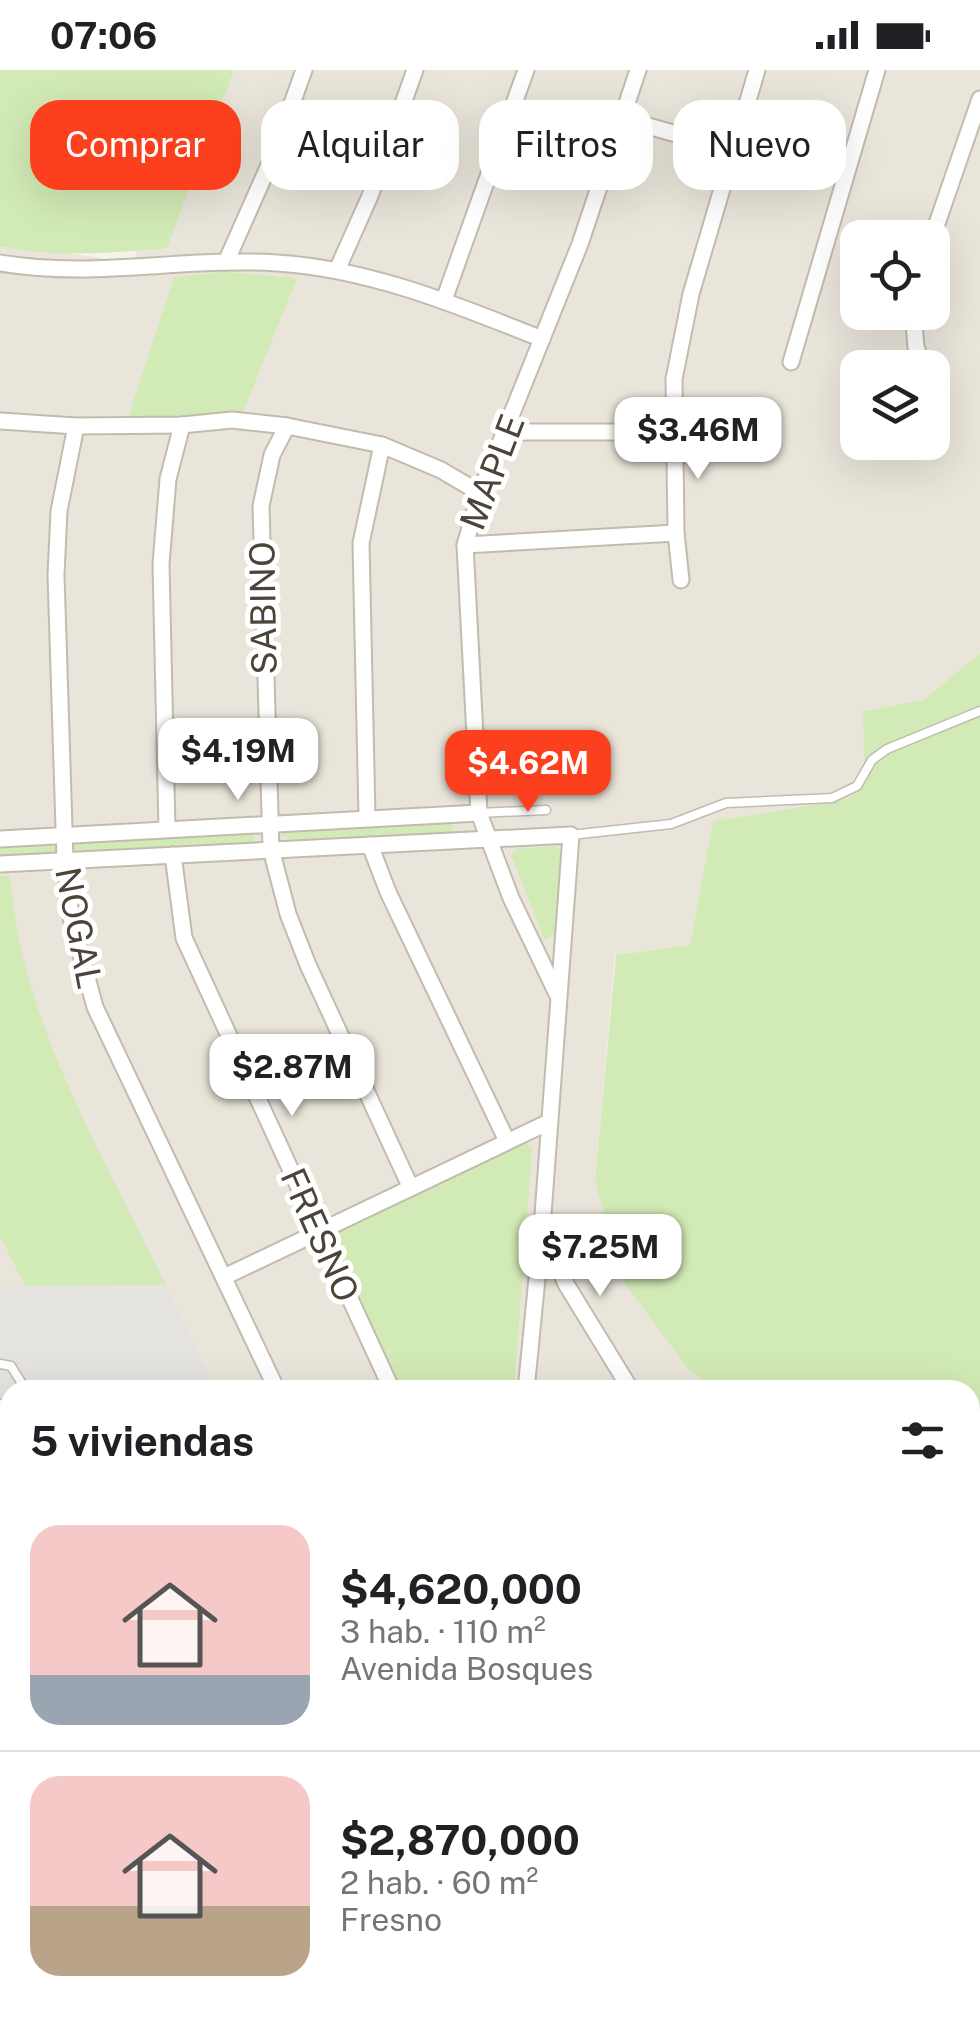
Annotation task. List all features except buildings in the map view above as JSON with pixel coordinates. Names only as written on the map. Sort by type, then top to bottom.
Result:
[{"type":"street","points":[[226,262],[274,154],[304,70]]},
{"type":"street","points":[[336,270],[370,196],[415,70]]},
{"type":"street","points":[[444,300],[526,70]]},
{"type":"street","name":"MAPLE","points":[[628,100],[638,70]]},
{"type":"street","points":[[748,100],[757,70]]},
{"type":"street","points":[[791,362],[877,70]]},
{"type":"street","points":[[938,220],[980,99]]},
{"type":"street","name":"MAPLE","points":[[559,998],[487,840],[479,813],[465,545],[480,493],[601,190]]},
{"type":"street","points":[[681,580],[676,533],[674,379],[680,340],[722,190]]},
{"type":"street","points":[[0,263],[80,270],[226,262],[336,270],[444,300],[542,339]]},
{"type":"street","points":[[0,421],[76,426],[182,425],[232,420],[287,426],[382,445],[442,470],[480,493]]},
{"type":"street","points":[[167,828],[161,564],[168,479],[182,425]]},
{"type":"street","name":"NOGAL","points":[[76,426],[59,511],[56,575],[65,860],[71,918],[94,1007],[272,1380]]},
{"type":"street","name":"SABINO","points":[[287,426],[272,455],[261,506],[271,848],[288,914],[308,964],[410,1186]]},
{"type":"street","points":[[507,432],[674,432]]},
{"type":"street","points":[[367,817],[361,557],[363,526],[382,445]]},
{"type":"street","points":[[465,545],[676,533]]},
{"type":"street","points":[[0,839],[479,813]]},
{"type":"street","points":[[0,864],[571,835],[527,1380]]},
{"type":"street","points":[[370,846],[388,892],[507,1141]]},
{"type":"street","name":"FRESNO","points":[[172,855],[184,938],[388,1380]]},
{"type":"street","points":[[224,1277],[549,1122]]},
{"type":"street","points":[[542,1228],[566,1284],[625,1380]]},
{"type":"lane","points":[[571,835],[671,824],[726,804],[842,794],[857,786],[879,754],[980,711]]},
{"type":"lane","points":[[479,813],[546,810]]},
{"type":"lane","points":[[0,1364],[11,1366],[20,1380]]},
{"type":"shaded area","points":[[199,70],[980,70],[980,653],[923,700],[863,711],[864,784],[845,800],[713,822],[690,945],[615,955],[595,1183],[623,1281],[690,1372],[703,1380],[0,1380],[0,243],[133,263],[158,190],[241,190],[241,100],[189,100]]},
{"type":"shaded area","points":[[166,1285],[210,1380],[0,1380],[0,1287]]},
{"type":"green space","points":[[0,70],[234,70],[223,100],[30,100],[30,190],[189,190],[167,248],[62,253],[0,246]]},
{"type":"green space","points":[[224,272],[297,278],[243,412],[128,418],[174,277]]},
{"type":"green space","points":[[980,653],[980,1380],[703,1380],[690,1372],[623,1281],[595,1182],[616,955],[690,945],[713,821],[845,800],[864,784],[863,711],[923,700]]},
{"type":"green space","points":[[447,821],[454,827],[447,835],[297,841],[281,836],[285,831]]},
{"type":"green space","points":[[249,830],[254,835],[253,844],[79,852],[73,848],[74,841]]},
{"type":"green space","points":[[51,842],[59,850],[51,855],[0,857],[0,845]]},
{"type":"green space","points":[[557,846],[563,866],[563,889],[554,935],[545,940],[511,855],[517,849]]},
{"type":"green space","points":[[0,876],[10,876],[30,984],[68,1086],[166,1285],[25,1286],[0,1236]]},
{"type":"green space","points":[[526,1142],[532,1148],[515,1380],[394,1380],[332,1246],[335,1231]]}]
